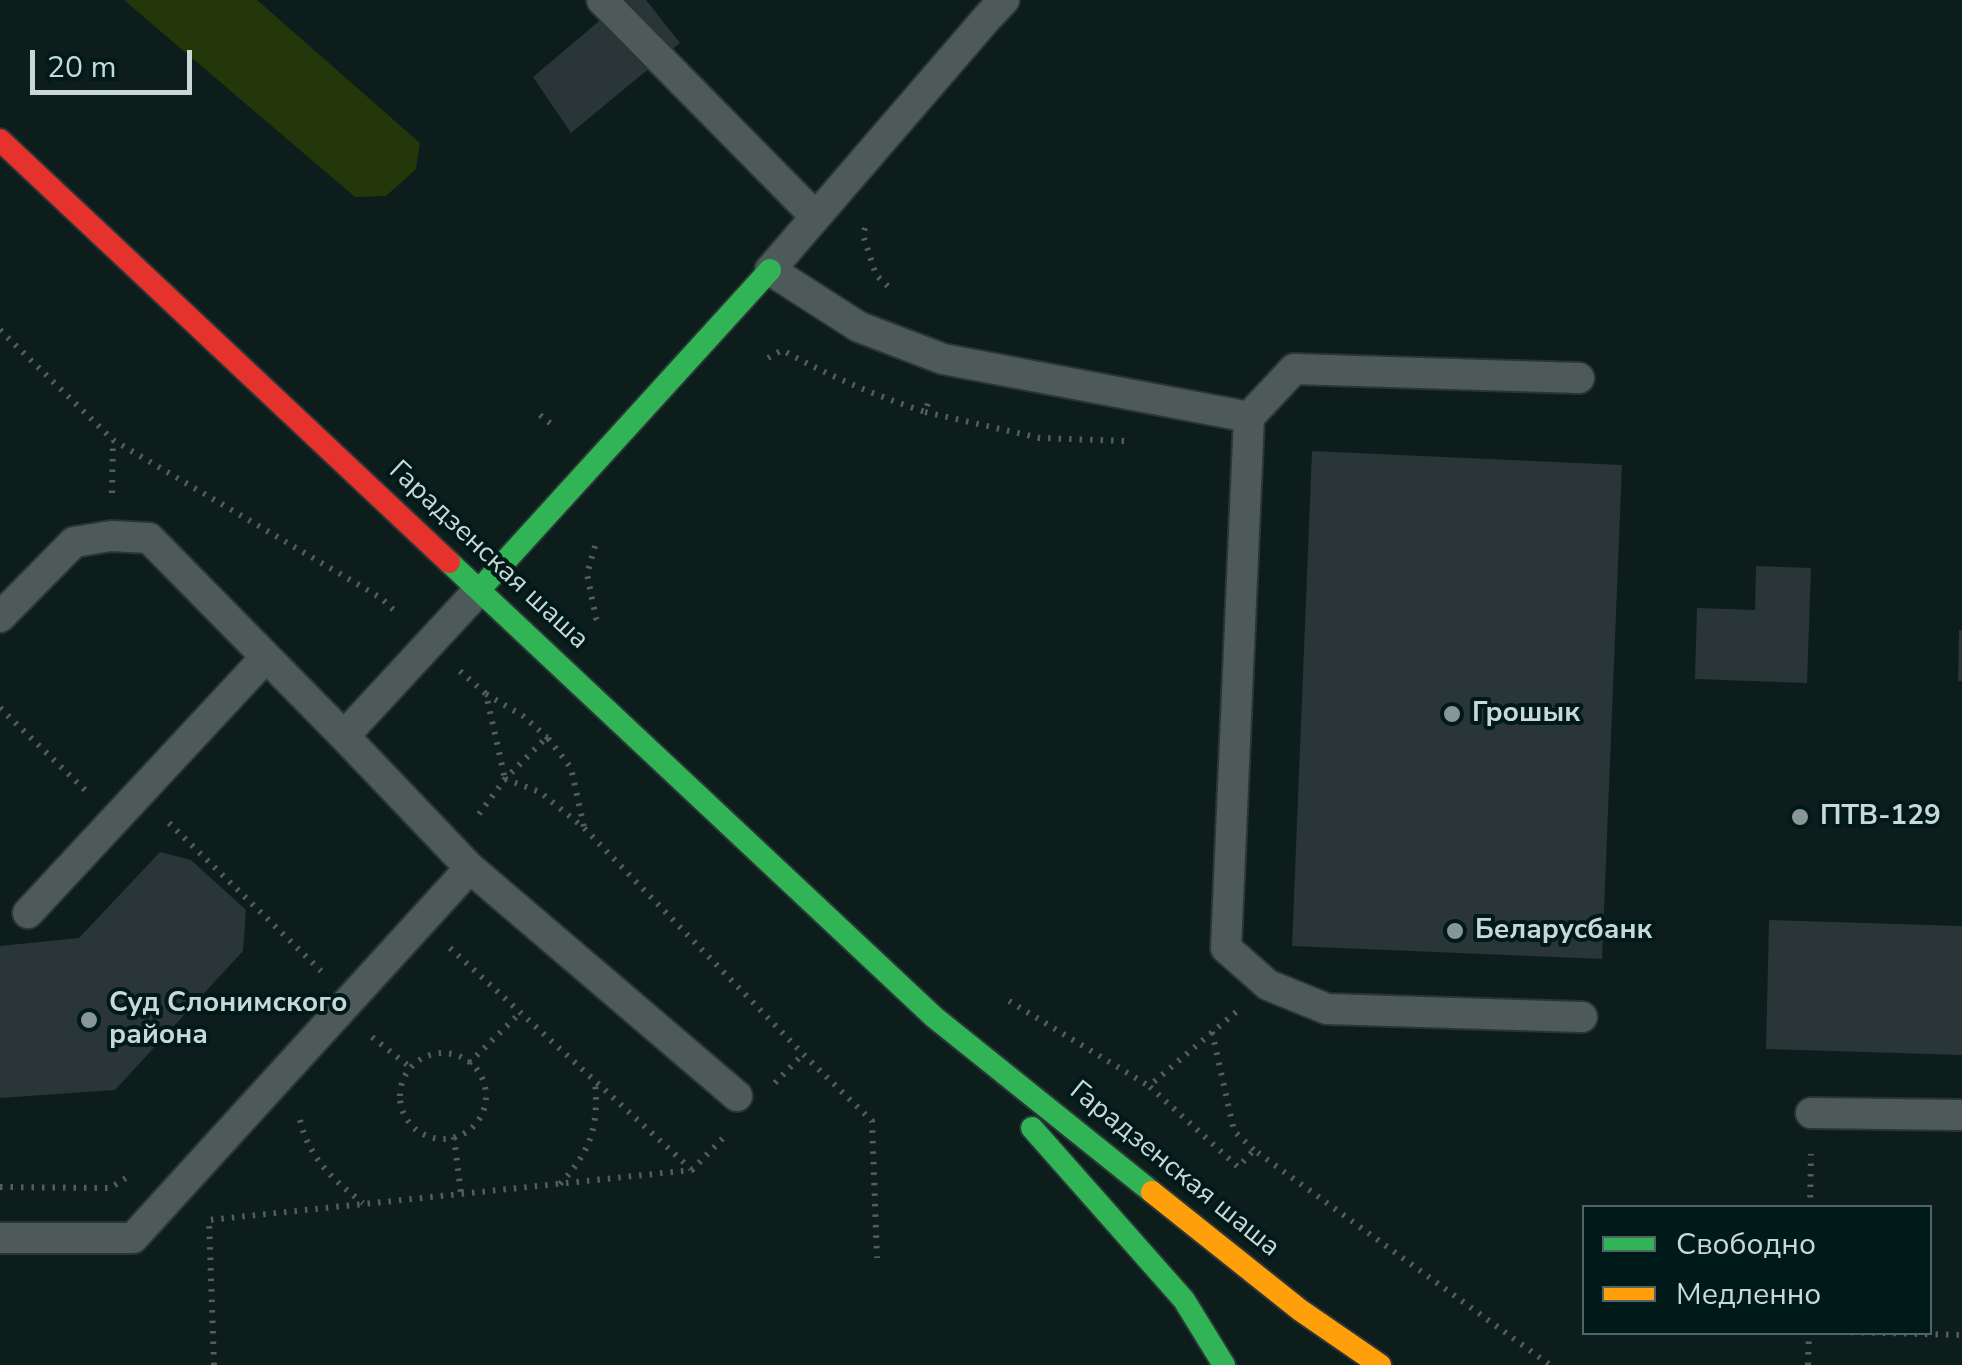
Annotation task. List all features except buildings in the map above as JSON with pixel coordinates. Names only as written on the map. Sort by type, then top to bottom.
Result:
[{"type":"main road","name":"Гарадзенская шаша","points":[[0,140],[934,1017],[1300,1310],[1380,1365]]},
{"type":"main road","points":[[479,590],[770,270]]},
{"type":"main road","name":"Гарадзенская шаша","points":[[934,1017],[1184,1300],[1224,1365]]},
{"type":"lane","points":[[602,0],[815,216]]},
{"type":"lane","points":[[988,6],[770,270],[859,328],[944,359],[1248,417]]},
{"type":"lane","points":[[1579,378],[1294,368],[1248,417],[1226,948],[1268,985],[1327,1009],[1582,1017]]},
{"type":"lane","points":[[0,616],[74,542],[111,536],[148,538],[470,868],[737,1096]]},
{"type":"lane","points":[[344,736],[479,590]]},
{"type":"lane","points":[[28,912],[266,657]]},
{"type":"lane","points":[[0,1238],[133,1238],[470,868]]},
{"type":"lane","points":[[1811,1112],[1962,1115]]},
{"type":"path","points":[[867,217],[863,234],[876,276],[905,302]]},
{"type":"path","points":[[0,330],[113,440],[381,598],[486,694],[523,716],[548,737],[571,768],[584,828]]},
{"type":"path","points":[[766,359],[782,350],[872,394],[925,412],[1040,438],[1134,441]]},
{"type":"path","points":[[925,412],[944,359]]},
{"type":"path","points":[[111,536],[113,440]]},
{"type":"path","points":[[599,536],[587,574],[596,618],[605,634]]},
{"type":"path","points":[[486,694],[505,779]]},
{"type":"path","points":[[505,779],[592,694]]},
{"type":"path","points":[[0,708],[116,820]]},
{"type":"path","points":[[505,779],[540,792],[584,828],[802,1054],[872,1120],[877,1258]]},
{"type":"path","points":[[138,794],[326,975]]},
{"type":"path","points":[[440,939],[692,1170]]},
{"type":"path","points":[[1254,1150],[1238,1167],[1149,1086],[1268,985]]},
{"type":"path","points":[[470,1063],[520,1013]]},
{"type":"path","points":[[360,1027],[410,1067]]},
{"type":"path","points":[[1212,1032],[1234,1131],[1254,1150],[1550,1365]]},
{"type":"path","points":[[444,1053],[470,1063],[485,1088],[485,1108],[476,1126],[460,1136],[440,1140],[422,1135],[408,1122],[400,1104],[401,1085],[410,1067],[425,1056],[444,1053]]},
{"type":"path","points":[[775,1083],[802,1054]]},
{"type":"path","points":[[560,1184],[582,1157],[592,1136],[598,1112],[595,1081]]},
{"type":"path","points":[[302,1106],[300,1122],[310,1149],[323,1169],[365,1204]]},
{"type":"path","points":[[209,1220],[692,1170],[734,1127]]},
{"type":"path","points":[[454,1137],[461,1194]]},
{"type":"path","points":[[0,1187],[110,1188],[134,1174]]},
{"type":"path","points":[[209,1209],[214,1365]]},
{"type":"path","points":[[1932,1334],[1962,1335]]},
{"type":"path","points":[[1808,1365],[1809,1335]]},
{"type":"green space","points":[[124,0],[257,0],[420,143],[416,169],[386,196],[355,197]]},
{"type":"traffic: fast","points":[[479,590],[770,270]]},
{"type":"traffic: fast","points":[[449,562],[934,1017],[1152,1192]]},
{"type":"traffic: fast","points":[[1032,1128],[1184,1300],[1224,1365]]},
{"type":"traffic: slow","points":[[1152,1192],[1300,1310],[1380,1365]]},
{"type":"traffic: jam","points":[[0,140],[449,562]]},
{"type":"place","name":"Грошык","points":[[1452,714]]},
{"type":"place","name":"ПТВ-129","points":[[1800,817]]},
{"type":"place","name":"Беларусбанк","points":[[1455,931]]},
{"type":"place","name":"Суд Слонимского района","points":[[89,1020]]}]
